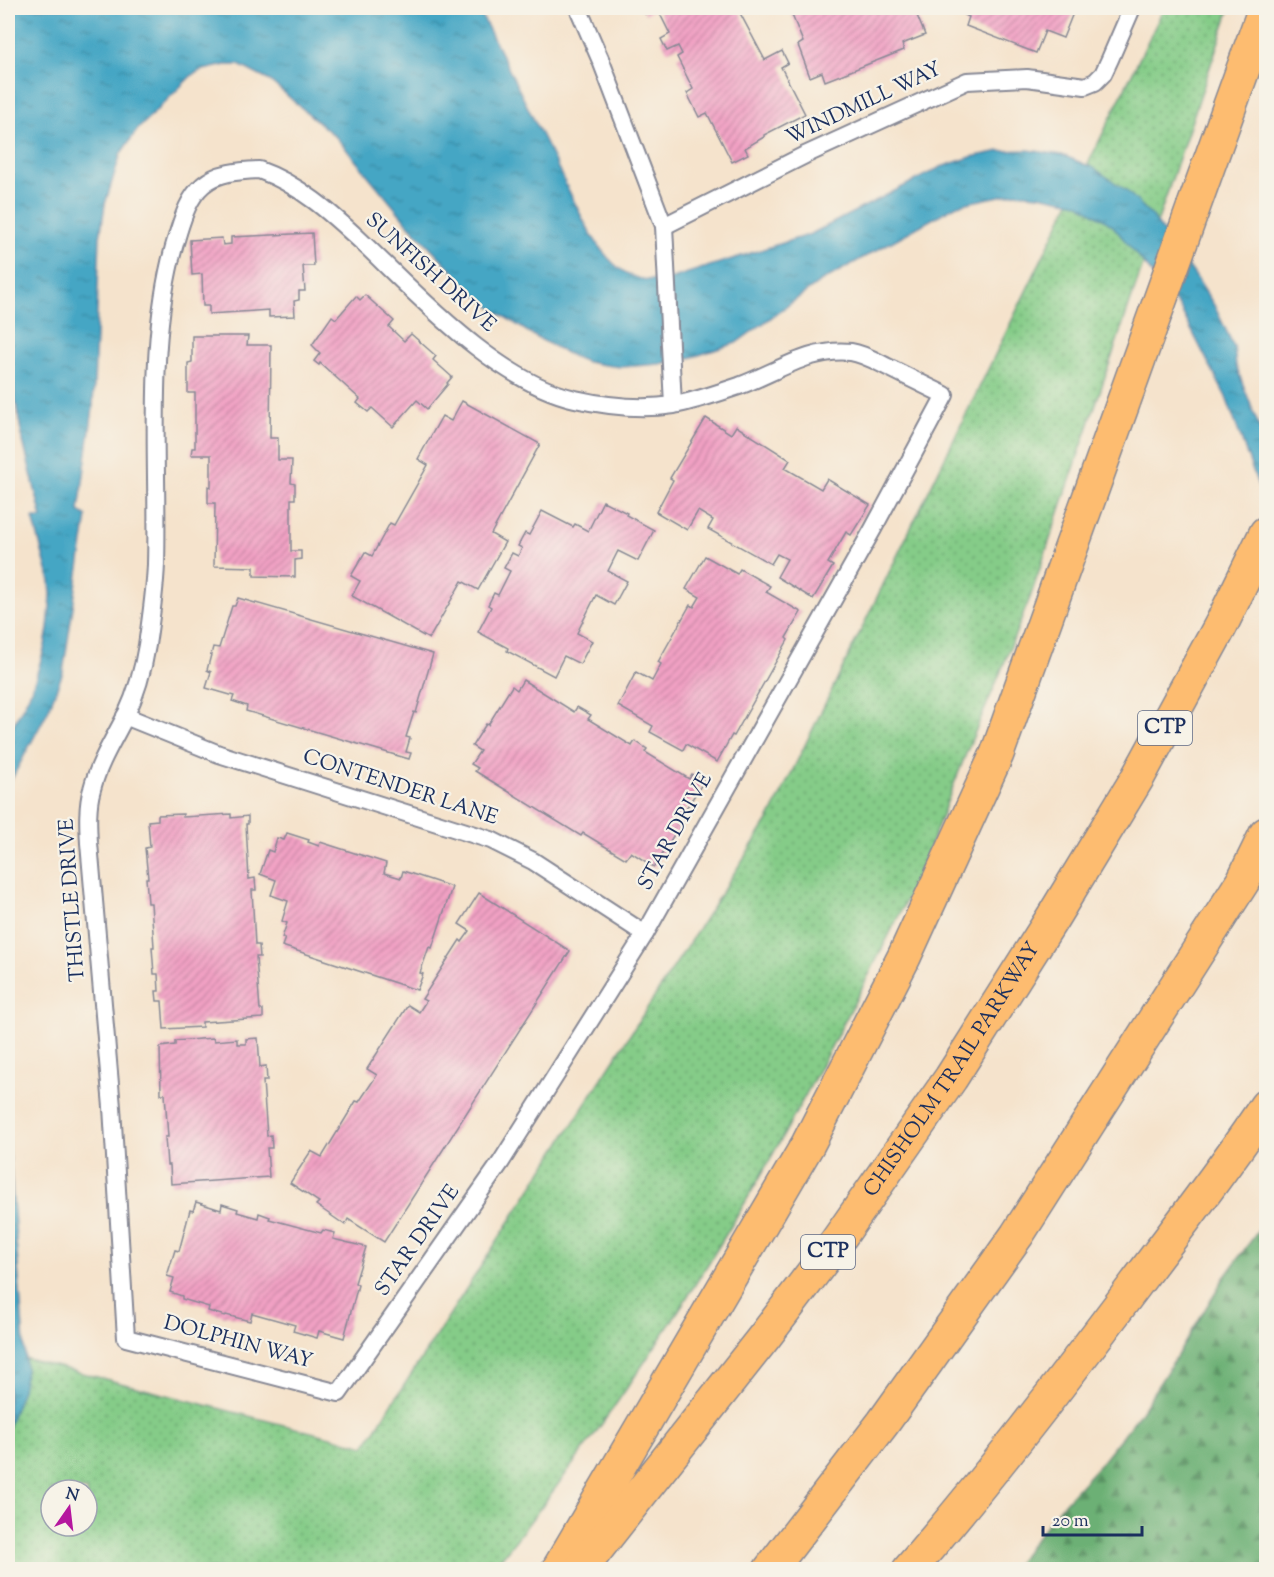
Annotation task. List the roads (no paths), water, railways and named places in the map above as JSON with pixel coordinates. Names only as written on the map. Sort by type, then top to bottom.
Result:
[{"type":"highway","points":[[558,1569],[807,1144],[904,957],[997,754],[1265,8]]},
{"type":"highway","name":"CHISHOLM TRAIL PARKWAY","points":[[580,1569],[835,1244],[951,1078],[1138,777],[1221,625],[1266,533]]},
{"type":"highway","points":[[1243,881],[1266,834]]},
{"type":"highway","points":[[770,1569],[883,1423],[1010,1245],[1266,842]]},
{"type":"highway","points":[[909,1569],[1066,1376],[1266,1106]]},
{"type":"lane","points":[[578,8],[601,61],[664,225],[673,405]]},
{"type":"lane","name":"WINDMILL WAY","points":[[664,225],[805,155],[967,81],[1027,78],[1085,86],[1095,82],[1103,74],[1132,8]]},
{"type":"lane","name":"SUNFISH DRIVE","points":[[157,362],[166,281],[183,216],[192,198],[202,186],[218,176],[239,171],[259,170],[278,177],[329,211],[482,351],[543,389],[573,399],[602,404],[637,407],[673,405],[740,386],[791,363],[813,356]]},
{"type":"lane","name":"STAR DRIVE","points":[[339,1393],[501,1162],[645,934],[873,530],[945,395],[872,359],[852,352],[833,351],[813,356]]},
{"type":"lane","name":"THISTLE DRIVE","points":[[126,1338],[112,1107],[88,811],[96,774],[125,717],[143,669],[156,563],[157,362]]},
{"type":"lane","name":"CONTENDER LANE","points":[[125,717],[219,754],[491,840],[533,861],[645,934]]},
{"type":"lane","name":"DOLPHIN WAY","points":[[126,1338],[339,1393]]},
{"type":"water","points":[[8,8],[478,8],[592,236],[610,260],[620,269],[645,280],[672,278],[811,234],[941,167],[971,157],[1000,151],[1028,150],[1062,155],[1094,168],[1127,191],[1152,216],[1214,305],[1234,347],[1236,366],[1266,445],[1266,507],[1226,397],[1179,306],[1112,225],[1078,203],[1039,195],[1014,193],[957,205],[820,282],[736,343],[683,360],[660,364],[621,367],[605,365],[587,362],[572,356],[536,337],[494,310],[473,292],[409,225],[337,138],[270,81],[239,65],[225,65],[199,71],[191,76],[138,129],[121,153],[105,204],[100,237],[93,408],[79,511],[87,516],[63,672],[48,711],[8,786],[8,735],[36,677],[45,646],[51,595],[50,581],[33,518],[42,518],[22,437],[8,355]]},
{"type":"water","points":[[8,1136],[26,1370],[22,1390],[8,1427]]}]
